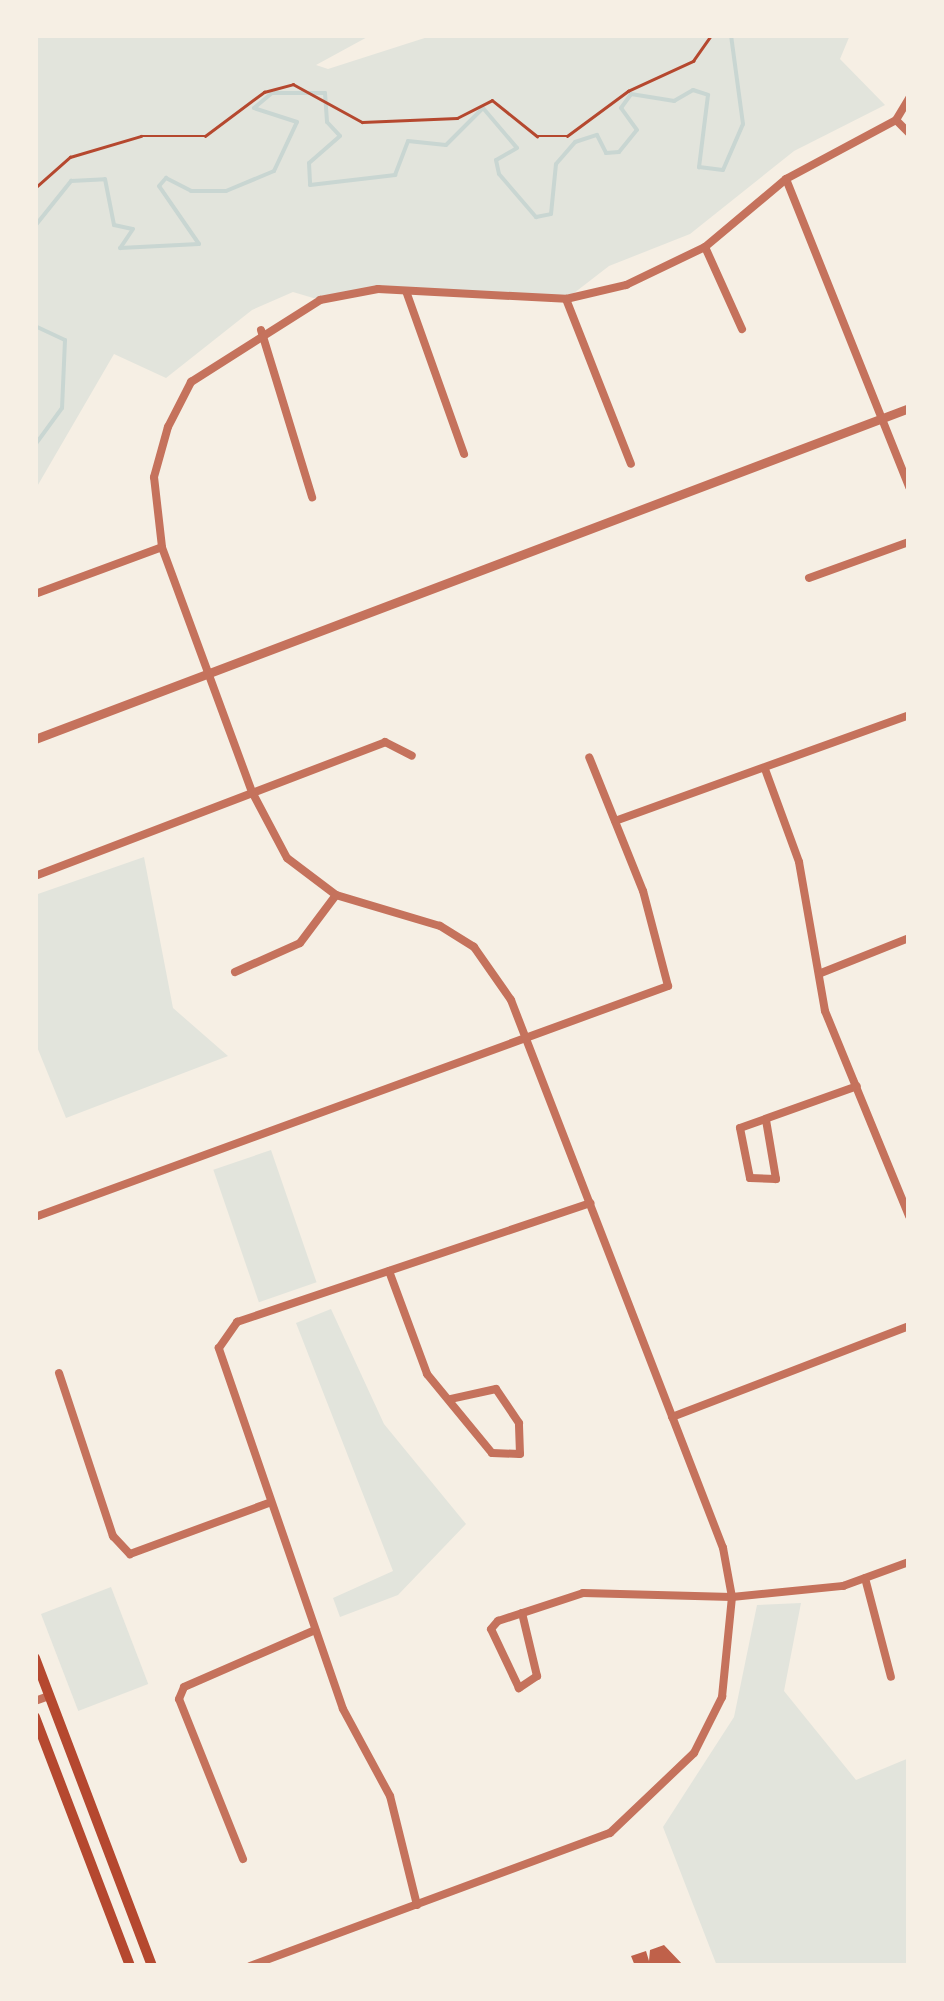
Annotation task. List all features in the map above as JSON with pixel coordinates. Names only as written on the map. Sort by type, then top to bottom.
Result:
[{"type":"main road","points":[[35,1658],[152,1966]]},
{"type":"main road","points":[[35,1718],[130,1966]]},
{"type":"street","points":[[250,1966],[610,1833],[694,1754],[722,1697],[732,1596],[672,1418],[528,1036],[474,947],[440,926],[336,896],[287,858],[252,792],[162,547],[154,477],[168,427],[190,382],[261,330],[320,300],[406,291],[566,299],[626,285],[705,247],[786,178],[896,120],[909,98]]},
{"type":"street","points":[[896,120],[909,133]]},
{"type":"street","points":[[786,178],[909,487]]},
{"type":"street","points":[[705,247],[742,330]]},
{"type":"street","points":[[406,291],[464,454]]},
{"type":"street","points":[[566,299],[631,464]]},
{"type":"street","points":[[261,330],[312,497]]},
{"type":"street","points":[[35,739],[909,408]]},
{"type":"street","points":[[809,578],[909,542]]},
{"type":"street","points":[[35,594],[162,547]]},
{"type":"street","points":[[615,821],[909,715]]},
{"type":"street","points":[[35,876],[385,742],[412,756]]},
{"type":"street","points":[[35,1216],[668,986],[615,821],[589,757]]},
{"type":"street","points":[[765,769],[799,862],[826,1012],[909,1216]]},
{"type":"street","points":[[234,972],[300,943],[336,896]]},
{"type":"street","points":[[821,973],[909,938]]},
{"type":"street","points":[[766,1120],[776,1179],[750,1178],[740,1149],[740,1128],[857,1086]]},
{"type":"street","points":[[417,1905],[390,1796],[316,1630],[219,1348],[224,1333],[389,1271],[590,1203]]},
{"type":"street","points":[[389,1271],[427,1374],[452,1399],[492,1453],[520,1454],[519,1423],[496,1388],[452,1399]]},
{"type":"street","points":[[672,1418],[909,1326]]},
{"type":"street","points":[[59,1373],[113,1536],[130,1554],[271,1502]]},
{"type":"street","points":[[522,1614],[537,1676],[518,1688],[491,1629],[522,1614],[582,1593],[647,1588],[732,1596],[865,1578],[909,1562]]},
{"type":"street","points":[[865,1578],[891,1677]]},
{"type":"street","points":[[243,1858],[178,1699],[184,1687],[316,1630]]},
{"type":"street","points":[[35,1701],[49,1696]]},
{"type":"street","points":[[284,1953],[289,1966]]},
{"type":"path","points":[[35,188],[70,156],[141,136],[206,136],[283,86],[320,93],[362,122],[457,118],[492,100],[537,136],[567,136],[628,91],[693,61],[711,35]]},
{"type":"shaded area","points":[[35,35],[371,35],[316,65],[328,69],[434,35],[850,35],[840,59],[885,105],[794,151],[690,234],[609,266],[565,300],[379,290],[320,300],[293,292],[252,310],[166,378],[114,354],[35,490]]},
{"type":"shaded area","points":[[144,857],[173,1008],[228,1056],[66,1118],[35,1042],[35,895]]},
{"type":"shaded area","points":[[271,1150],[317,1282],[259,1302],[213,1170]]},
{"type":"shaded area","points":[[331,1309],[384,1424],[466,1524],[398,1595],[340,1617],[333,1598],[393,1571],[296,1323]]},
{"type":"shaded area","points":[[111,1587],[148,1684],[78,1711],[41,1614]]},
{"type":"shaded area","points":[[801,1603],[784,1691],[856,1780],[909,1758],[909,1966],[717,1966],[663,1827],[734,1717],[757,1605]]},
{"type":"building","points":[[664,1945],[684,1966],[635,1966],[631,1956],[646,1951],[649,1961],[650,1950]]},
{"type":"waterway","points":[[35,226],[71,181],[105,179],[114,225],[133,229],[120,248],[199,244],[159,186],[166,178],[191,191],[226,191],[274,171],[297,122],[254,108],[272,93],[325,93],[327,122],[340,136],[309,163],[310,185],[395,175],[408,141],[446,145],[483,108],[517,148],[496,160],[499,174],[536,217],[551,214],[556,164],[575,142],[597,135],[606,153],[619,152],[637,130],[621,108],[631,94],[674,101],[693,90],[708,95],[699,167],[723,170],[743,124],[731,35]]},
{"type":"waterway","points":[[35,326],[65,340],[62,408],[35,445]]}]
